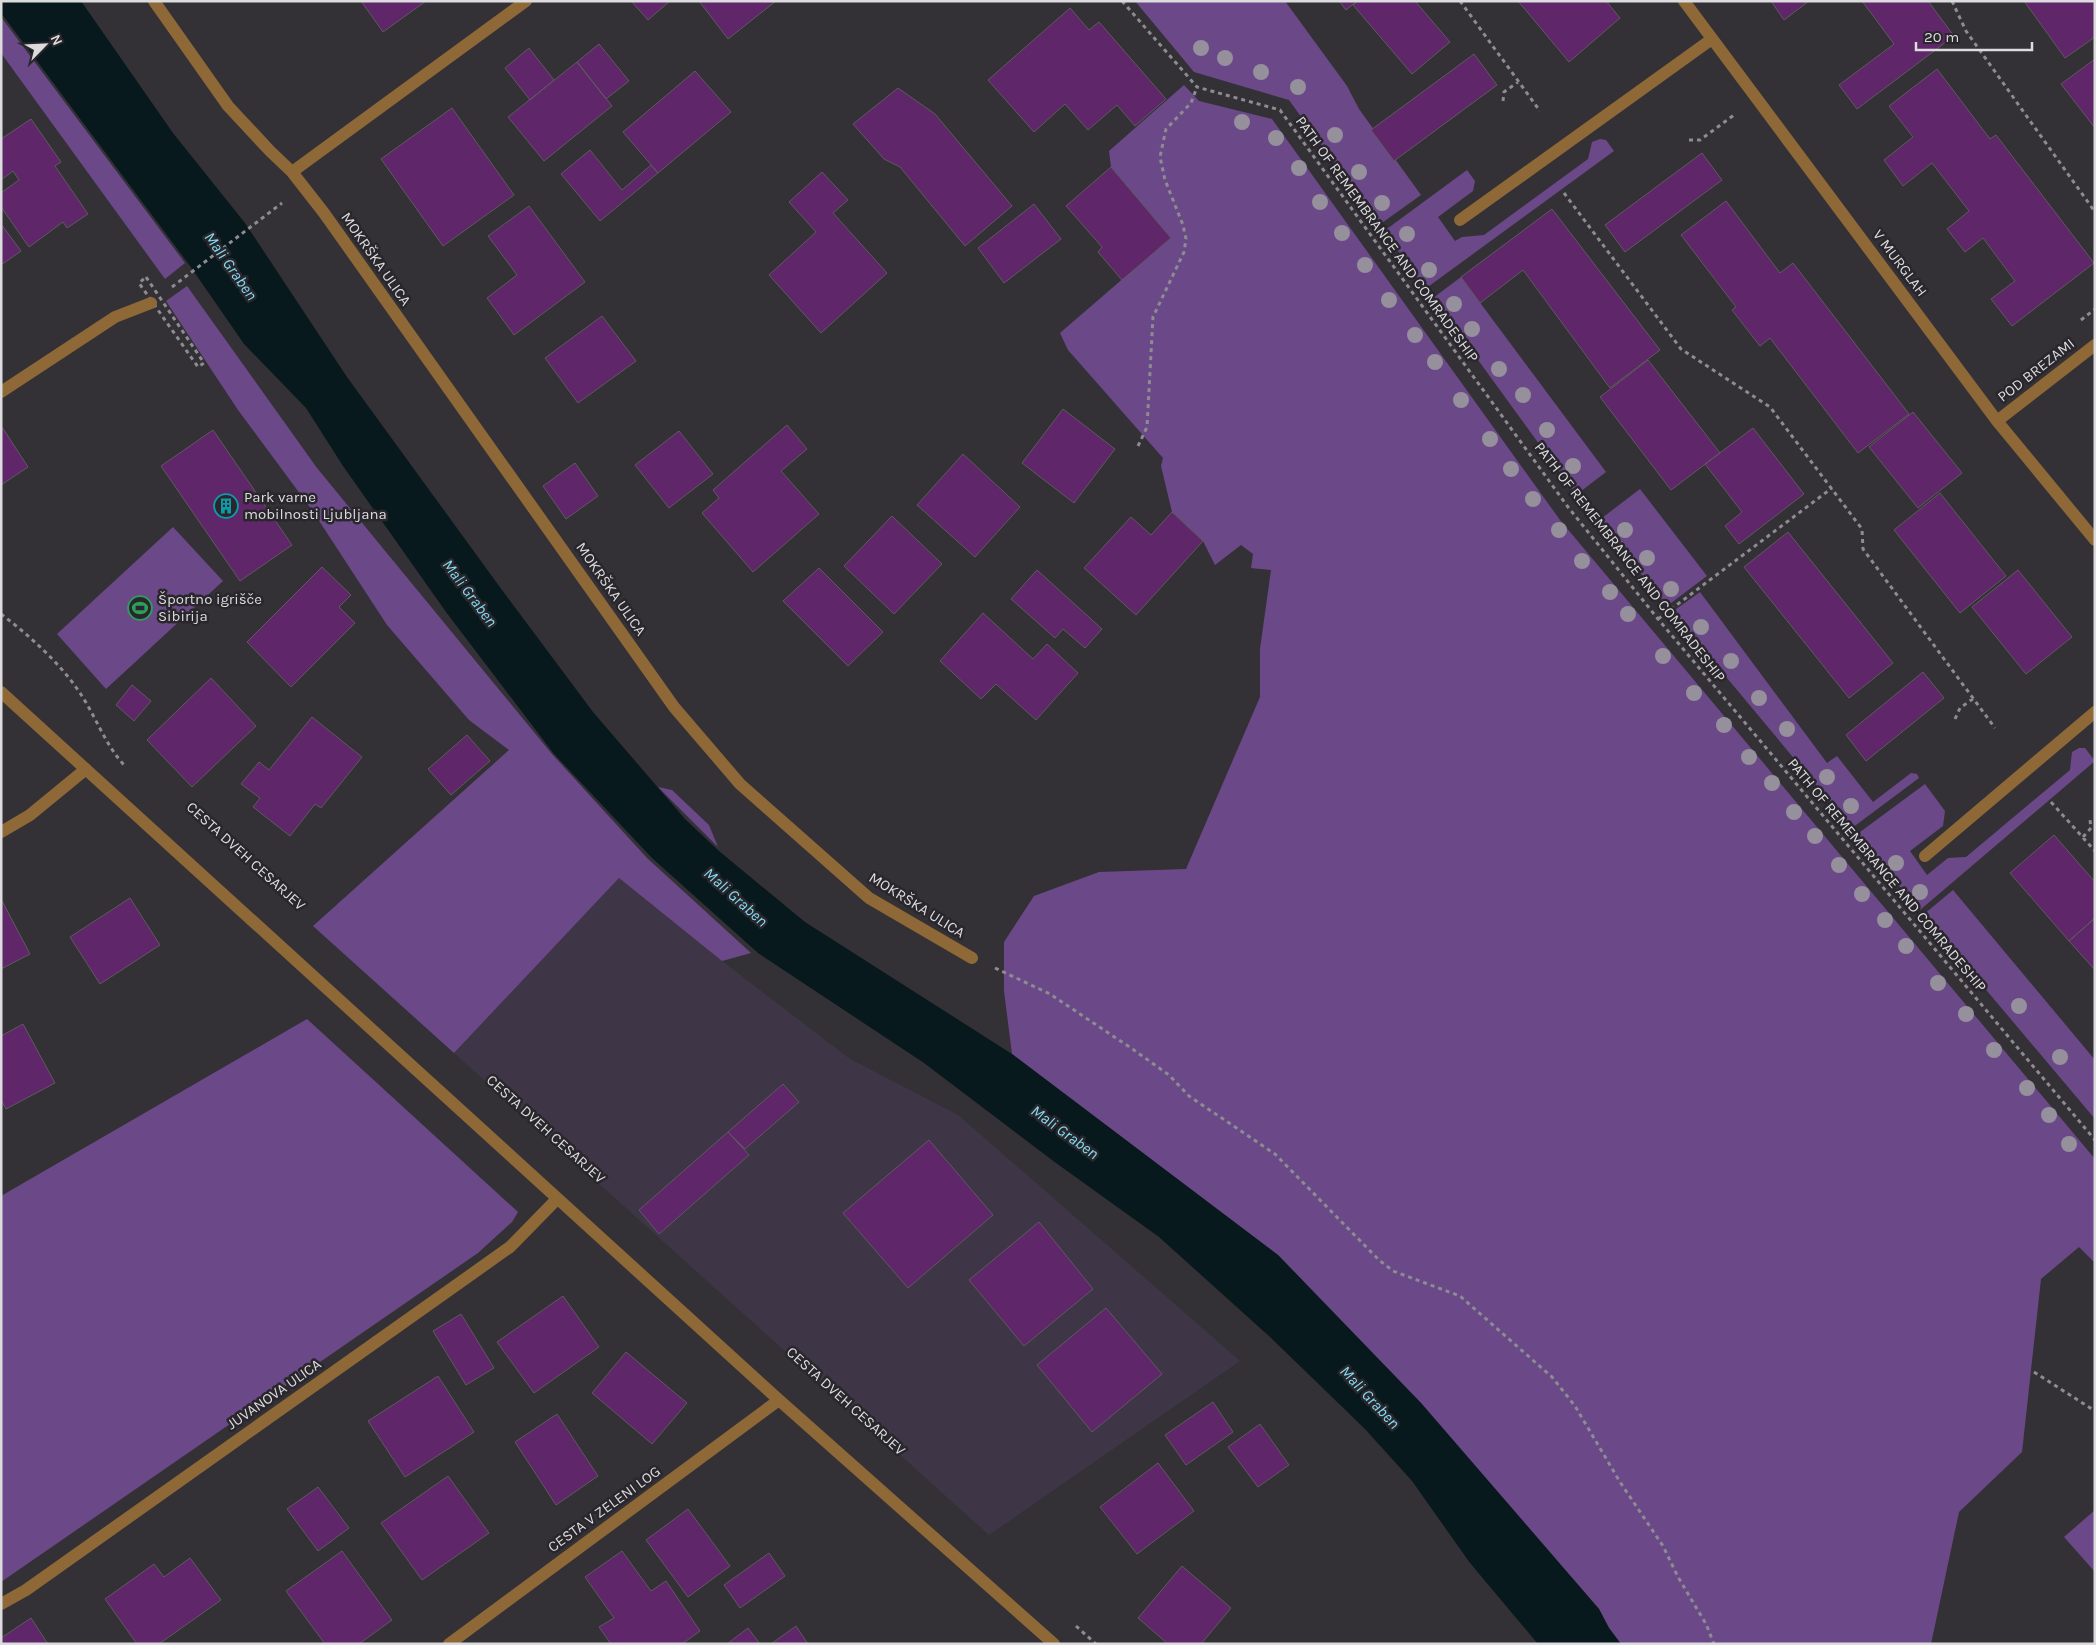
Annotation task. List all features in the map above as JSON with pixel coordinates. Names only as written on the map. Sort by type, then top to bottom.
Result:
[{"type":"street","name":"MOKRŠKA ULICA","points":[[154,1],[228,106],[292,172],[324,214],[674,706],[740,784],[869,898],[972,958]]},
{"type":"street","points":[[292,172],[526,1]]},
{"type":"street","name":"V MURGLAH","points":[[1684,1],[1997,421],[2095,540]]},
{"type":"street","points":[[1460,220],[1712,39]]},
{"type":"street","points":[[1,392],[115,317],[155,300]]},
{"type":"street","name":"POD BREZAMI","points":[[1997,421],[2095,345]]},
{"type":"street","points":[[1,692],[778,1400],[1054,1644]]},
{"type":"street","points":[[1925,856],[2095,712]]},
{"type":"street","points":[[1,832],[37,810],[86,769]]},
{"type":"street","name":"JUVANOVA ULICA","points":[[1,1604],[26,1590],[510,1247],[557,1199]]},
{"type":"street","name":"CESTA V ZELENI LOG","points":[[449,1644],[778,1400]]},
{"type":"path","points":[[1122,1],[1196,86],[1191,103],[1166,129],[1160,157],[1165,180],[1184,225],[1186,239],[1184,252],[1153,317],[1147,427],[1138,446]]},
{"type":"path","points":[[1460,1],[1540,111]]},
{"type":"path","points":[[1952,1],[1966,31],[2095,212]]},
{"type":"path","points":[[1503,101],[1504,92],[1518,82]]},
{"type":"path","name":"PATH OF REMEMBRANCE AND COMRADESHIP","points":[[1196,86],[1280,110],[1568,507],[1658,619],[2095,1140]]},
{"type":"path","points":[[1689,140],[1700,140],[1734,116]]},
{"type":"path","points":[[1564,193],[1681,349],[1770,407],[1862,528],[1863,549],[1996,728]]},
{"type":"path","points":[[155,300],[288,199]]},
{"type":"path","points":[[155,300],[204,363],[198,367],[155,300]]},
{"type":"path","points":[[1658,619],[1832,488]]},
{"type":"path","points":[[1,614],[50,658],[73,684],[90,708],[108,744],[126,766]]},
{"type":"path","points":[[1955,719],[1960,708],[1974,698]]},
{"type":"path","points":[[2052,802],[2095,851]]},
{"type":"path","points":[[2083,837],[2091,828],[2090,820]]},
{"type":"path","points":[[972,958],[1050,994],[1169,1075],[1189,1096],[1275,1154],[1379,1260],[1393,1271],[1460,1296],[1552,1376],[1575,1406],[1620,1482],[1663,1546],[1678,1577],[1706,1624],[1714,1644]]},
{"type":"path","points":[[2034,1372],[2095,1411]]},
{"type":"path","points":[[1074,1625],[1096,1644]]},
{"type":"shaded area","points":[[1135,1],[1285,1],[1347,86],[1359,109],[1421,195],[1379,225],[1289,100],[1194,72]]},
{"type":"shaded area","points":[[1,17],[185,263],[165,279],[1,53]]},
{"type":"shaded area","points":[[1184,85],[1199,101],[1272,119],[1560,520],[2095,1159],[2095,1263],[2079,1247],[2041,1279],[2022,1452],[1959,1512],[1931,1644],[1621,1644],[1609,1628],[1599,1609],[1421,1403],[1278,1255],[1012,1054],[1004,991],[1004,942],[1034,896],[1099,872],[1186,869],[1260,697],[1260,649],[1271,570],[1251,568],[1253,554],[1241,545],[1215,565],[1203,541],[1172,512],[1161,466],[1163,458],[1068,350],[1060,333],[1170,238],[1111,167],[1109,151]]},
{"type":"shaded area","points":[[1600,139],[1606,140],[1614,151],[1425,289],[1384,231],[1467,170],[1475,181],[1473,191],[1438,217],[1455,241],[1462,237],[1484,235],[1588,159],[1592,142]]},
{"type":"shaded area","points":[[1461,277],[1606,472],[1576,495],[1433,298]]},
{"type":"shaded area","points":[[187,286],[317,468],[552,754],[647,858],[751,953],[722,961],[619,878],[454,1053],[313,926],[509,750],[469,720],[387,625],[312,510],[238,410],[166,301]]},
{"type":"shaded area","points":[[1640,489],[1707,576],[1667,606],[1598,521]]},
{"type":"shaded area","name":"Športno igrišče Sibirija","points":[[173,527],[223,581],[106,689],[57,634]]},
{"type":"shaded area","points":[[1700,592],[1827,763],[1837,756],[1873,802],[1911,773],[1917,774],[1919,778],[1852,828],[1672,612]]},
{"type":"shaded area","points":[[2079,748],[2085,748],[2095,761],[1920,910],[1856,835],[1925,784],[1945,811],[1943,826],[1910,851],[1927,875],[1948,858],[1966,857],[2070,770],[2072,752]]},
{"type":"shaded area","points":[[658,787],[672,790],[709,825],[718,847]]},
{"type":"shaded area","points":[[619,878],[722,961],[850,1059],[958,1115],[1240,1361],[989,1535],[454,1053]]},
{"type":"shaded area","points":[[1953,890],[2095,1060],[2095,1119],[1923,915]]},
{"type":"shaded area","points":[[307,1019],[518,1212],[512,1222],[478,1253],[1,1582],[1,1196]]},
{"type":"shaded area","points":[[2095,1510],[2095,1572],[2064,1537]]},
{"type":"water","name":"Mali Graben","points":[[1,1],[81,1],[173,133],[245,223],[347,377],[502,590],[593,712],[685,819],[719,851],[805,922],[1012,1054],[1278,1255],[1421,1403],[1599,1609],[1609,1628],[1621,1644],[1538,1644],[1470,1563],[1412,1481],[1365,1429],[1270,1337],[1159,1237],[1056,1163],[924,1063],[758,953],[652,858],[554,754],[446,612],[343,466],[306,408],[244,344],[190,266],[1,13]]},
{"type":"building","points":[[361,1],[426,1],[383,32]]},
{"type":"building","points":[[631,1],[670,1],[648,20]]},
{"type":"building","points":[[699,1],[776,1],[728,39]]},
{"type":"building","points":[[1339,1],[1357,1],[1346,10]]},
{"type":"building","points":[[1358,1],[1415,1],[1450,42],[1412,74],[1353,5]]},
{"type":"building","points":[[1518,1],[1606,1],[1620,18],[1569,62]]},
{"type":"building","points":[[1771,1],[1809,1],[1784,20]]},
{"type":"building","points":[[1862,1],[1928,1],[1954,36],[1857,109],[1839,85],[1894,44]]},
{"type":"building","points":[[2024,1],[2095,1],[2095,37],[2065,58]]},
{"type":"building","points":[[1070,8],[1089,30],[1099,22],[1166,99],[1135,126],[1117,105],[1088,130],[1065,104],[1034,132],[988,80]]},
{"type":"building","points":[[599,44],[629,81],[606,99],[577,62]]},
{"type":"building","points":[[529,48],[554,80],[530,100],[505,68]]},
{"type":"building","points":[[1474,54],[1497,85],[1394,161],[1371,130]]},
{"type":"building","points":[[2095,59],[2095,128],[2061,84]]},
{"type":"building","points":[[577,62],[612,106],[544,161],[508,117]]},
{"type":"building","points":[[1937,69],[1990,139],[1996,135],[2094,263],[2012,326],[1991,299],[2015,281],[1983,238],[1965,252],[1947,229],[1969,211],[1932,163],[1903,186],[1884,160],[1913,137],[1889,106]]},
{"type":"building","points":[[695,71],[731,112],[658,173],[623,132]]},
{"type":"building","points":[[898,88],[935,114],[1012,206],[965,246],[900,167],[884,159],[853,124]]},
{"type":"building","points":[[452,108],[514,195],[443,246],[381,159]]},
{"type":"building","points":[[31,119],[61,162],[55,166],[88,214],[67,228],[63,222],[29,247],[1,207],[1,193],[19,180],[13,171],[1,180],[1,139]]},
{"type":"building","points":[[590,150],[622,190],[651,165],[658,173],[600,221],[561,174]]},
{"type":"building","points":[[1702,153],[1722,180],[1625,252],[1605,225]]},
{"type":"building","points":[[1111,167],[1171,238],[1122,280],[1098,252],[1102,247],[1066,206]]},
{"type":"building","points":[[822,172],[848,200],[833,213],[887,273],[821,333],[769,275],[816,232],[789,202]]},
{"type":"building","points":[[1726,201],[1780,273],[1793,263],[1909,414],[1858,453],[1770,338],[1760,346],[1732,310],[1736,307],[1681,235]]},
{"type":"building","points":[[1034,204],[1061,239],[1004,283],[978,248]]},
{"type":"building","points":[[529,206],[585,282],[514,335],[487,298],[517,275],[488,236]]},
{"type":"building","points":[[1552,209],[1660,350],[1610,388],[1523,270],[1480,303],[1461,277]]},
{"type":"building","points":[[1,224],[21,251],[1,265]]},
{"type":"building","points":[[602,316],[636,361],[578,403],[545,358]]},
{"type":"building","points":[[1648,360],[1720,453],[1671,490],[1600,397]]},
{"type":"building","points":[[1063,409],[1115,449],[1074,503],[1022,463]]},
{"type":"building","points":[[1913,412],[1962,473],[1918,508],[1869,447]]},
{"type":"building","points":[[787,425],[807,449],[781,471],[819,514],[753,572],[702,513],[719,498],[713,490]]},
{"type":"building","points":[[1,428],[28,467],[1,485]]},
{"type":"building","points":[[1753,428],[1804,494],[1739,544],[1725,526],[1742,512],[1705,464]]},
{"type":"building","name":"Park varne mobilnosti Ljubljana","points":[[213,430],[292,545],[240,581],[161,466]]},
{"type":"building","points":[[679,431],[713,474],[669,508],[635,465]]},
{"type":"building","points":[[963,454],[1020,507],[975,557],[917,505]]},
{"type":"building","points":[[575,463],[598,496],[566,519],[543,486]]},
{"type":"building","points":[[1940,493],[2006,576],[1960,613],[1894,530]]},
{"type":"building","points":[[1172,512],[1203,541],[1136,615],[1084,568],[1131,517],[1151,535]]},
{"type":"building","points":[[892,516],[942,564],[894,614],[844,566]]},
{"type":"building","points":[[1788,532],[1893,663],[1849,698],[1744,567]]},
{"type":"building","points":[[322,567],[351,595],[339,607],[355,623],[291,687],[247,642]]},
{"type":"building","points":[[819,568],[883,632],[848,666],[783,601]]},
{"type":"building","points":[[1037,570],[1102,629],[1085,648],[1063,629],[1055,638],[1011,599]]},
{"type":"building","points":[[2018,570],[2072,637],[2026,674],[1972,607]]},
{"type":"building","points":[[983,613],[1033,659],[1047,644],[1078,673],[1036,720],[996,684],[981,699],[940,661]]},
{"type":"building","points":[[1923,672],[1944,698],[1866,761],[1846,735]]},
{"type":"building","points":[[211,678],[256,726],[192,787],[147,740]]},
{"type":"building","points":[[132,685],[151,701],[134,721],[116,705]]},
{"type":"building","points":[[312,717],[362,757],[321,808],[315,804],[290,836],[253,807],[260,798],[241,784],[259,762],[269,770]]},
{"type":"building","points":[[467,735],[490,761],[451,795],[428,769]]},
{"type":"building","points":[[2054,835],[2095,882],[2095,918],[2069,941],[2010,873]]},
{"type":"building","points":[[130,898],[160,945],[100,984],[70,937]]},
{"type":"building","points":[[1,899],[30,954],[1,969]]},
{"type":"building","points":[[2095,918],[2095,970],[2069,941]]},
{"type":"building","points":[[23,1024],[55,1083],[6,1109],[1,1100],[1,1036]]},
{"type":"building","points":[[783,1084],[799,1102],[745,1149],[728,1132]]},
{"type":"building","points":[[728,1132],[749,1155],[659,1234],[639,1210]]},
{"type":"building","points":[[929,1140],[993,1215],[908,1288],[843,1213]]},
{"type":"building","points":[[1039,1222],[1093,1289],[1024,1346],[969,1280]]},
{"type":"building","points":[[563,1296],[599,1347],[534,1393],[497,1342]]},
{"type":"building","points":[[1106,1308],[1162,1374],[1092,1432],[1037,1365]]},
{"type":"building","points":[[461,1314],[494,1368],[466,1385],[433,1331]]},
{"type":"building","points":[[626,1352],[687,1403],[652,1444],[592,1393]]},
{"type":"building","points":[[438,1376],[474,1432],[405,1477],[368,1421]]},
{"type":"building","points":[[1213,1402],[1233,1432],[1186,1465],[1165,1435]]},
{"type":"building","points":[[557,1414],[598,1476],[556,1505],[515,1442]]},
{"type":"building","points":[[1260,1424],[1289,1465],[1258,1487],[1228,1447]]},
{"type":"building","points":[[1158,1463],[1194,1511],[1137,1554],[1100,1507]]},
{"type":"building","points":[[448,1476],[489,1533],[422,1580],[381,1523]]},
{"type":"building","points":[[318,1487],[349,1528],[318,1551],[287,1509]]},
{"type":"building","points":[[688,1509],[730,1566],[688,1597],[646,1540]]},
{"type":"building","points":[[342,1551],[392,1620],[359,1644],[325,1644],[286,1591]]},
{"type":"building","points":[[622,1551],[651,1591],[666,1581],[700,1631],[682,1644],[611,1644],[599,1627],[614,1618],[585,1577]]},
{"type":"building","points":[[769,1553],[785,1576],[740,1608],[724,1585]]},
{"type":"building","points":[[190,1558],[221,1600],[159,1644],[137,1644],[105,1599],[154,1564],[164,1577]]},
{"type":"building","points":[[1182,1566],[1231,1608],[1201,1644],[1168,1644],[1138,1618]]},
{"type":"building","points":[[31,1618],[48,1644],[1,1644],[1,1638]]},
{"type":"building","points":[[796,1626],[808,1644],[771,1644]]},
{"type":"building","points":[[748,1628],[760,1644],[727,1644]]},
{"type":"place","name":"Park varne mobilnosti Ljubljana","points":[[226,506]]},
{"type":"place","name":"Športno igrišče Sibirija","points":[[140,608]]}]
